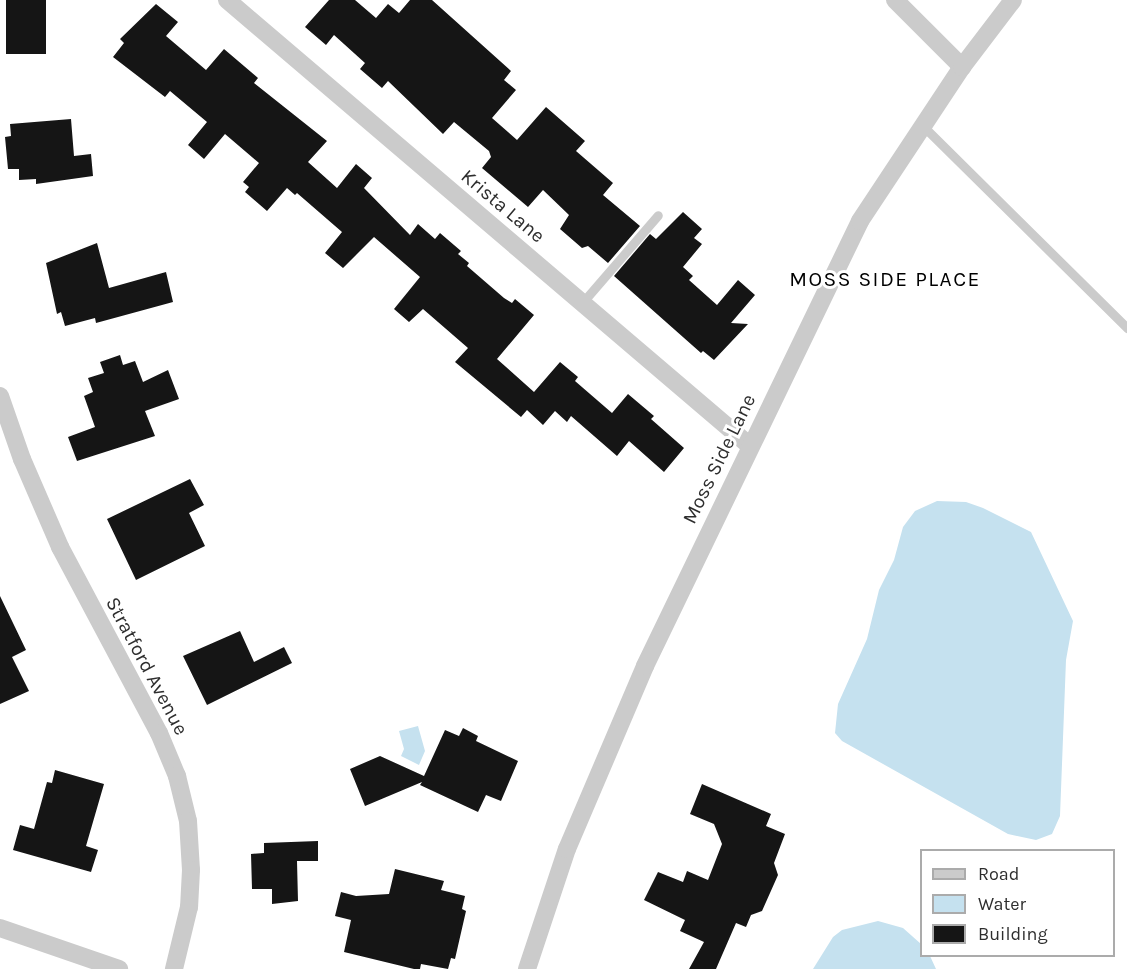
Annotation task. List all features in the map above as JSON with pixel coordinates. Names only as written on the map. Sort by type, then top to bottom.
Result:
[{"type":"street","name":"Krista Lane","points":[[227,0],[749,445]]},
{"type":"street","points":[[896,0],[962,67]]},
{"type":"street","name":"Moss Side Lane","points":[[527,969],[567,849],[612,743],[749,445],[860,222],[922,125],[1013,0]]},
{"type":"street","name":"Stratford Avenue","points":[[0,396],[22,459],[60,547],[159,733],[177,776],[188,821],[191,870],[189,907],[174,969]]},
{"type":"street","points":[[0,928],[119,969]]},
{"type":"lane","points":[[922,125],[1127,328]]},
{"type":"lane","points":[[582,303],[658,215]]},
{"type":"water","points":[[937,501],[966,502],[1031,532],[1073,621],[1066,660],[1060,816],[1052,834],[1036,840],[1008,834],[842,741],[835,733],[838,704],[867,639],[879,590],[894,560],[903,527],[915,511]]},
{"type":"water","points":[[418,726],[425,751],[419,765],[401,756],[404,749],[399,731]]},
{"type":"water","points":[[878,921],[903,928],[920,943],[920,957],[930,957],[936,969],[813,969],[833,937],[842,930]]},
{"type":"building","points":[[6,0],[46,0],[46,54],[6,54]]},
{"type":"building","points":[[329,0],[355,0],[376,18],[388,4],[399,13],[410,0],[432,0],[511,71],[504,80],[516,90],[492,118],[517,140],[546,107],[585,141],[576,151],[613,183],[603,195],[640,226],[608,263],[588,246],[582,248],[560,229],[569,215],[543,190],[528,207],[482,168],[491,157],[489,151],[454,122],[443,134],[388,81],[382,88],[360,69],[365,63],[334,35],[326,45],[305,27]]},
{"type":"building","points":[[156,4],[178,22],[166,36],[206,70],[224,49],[258,78],[254,83],[327,141],[308,162],[337,188],[356,164],[372,178],[364,188],[410,235],[418,224],[435,239],[440,233],[461,251],[458,254],[469,263],[467,266],[504,298],[512,303],[515,299],[534,315],[497,359],[534,392],[560,362],[578,377],[575,381],[612,413],[628,394],[654,416],[651,419],[684,448],[664,472],[629,441],[617,456],[571,416],[567,422],[555,411],[543,425],[527,410],[521,417],[455,362],[468,348],[423,309],[409,322],[394,309],[420,277],[374,237],[343,268],[325,253],[342,232],[297,193],[295,195],[287,188],[267,211],[245,192],[249,187],[243,182],[259,163],[225,134],[204,159],[188,145],[207,122],[170,91],[165,97],[113,57],[124,43],[120,39]]},
{"type":"building","points":[[71,119],[74,156],[91,154],[93,176],[36,184],[36,179],[19,180],[19,169],[8,169],[5,137],[11,136],[10,124]]},
{"type":"building","points":[[683,212],[702,229],[694,238],[702,244],[683,267],[693,276],[689,280],[717,305],[738,280],[755,295],[731,323],[748,324],[714,360],[703,351],[701,353],[614,276],[650,234],[656,239]]},
{"type":"building","points":[[97,243],[109,288],[166,272],[173,302],[96,323],[95,318],[65,326],[61,312],[57,314],[46,263]]},
{"type":"building","points":[[120,355],[123,365],[135,361],[143,382],[168,370],[179,399],[145,411],[155,436],[77,461],[68,437],[95,427],[84,396],[93,392],[88,378],[104,373],[100,362]]},
{"type":"building","points":[[190,479],[204,505],[189,513],[205,546],[136,580],[107,519]]},
{"type":"building","points":[[0,596],[26,650],[12,657],[29,691],[0,704]]},
{"type":"building","points":[[240,631],[254,662],[284,647],[292,663],[207,705],[183,656]]},
{"type":"building","points":[[463,728],[478,736],[476,741],[518,761],[501,801],[486,795],[478,812],[420,785],[422,782],[365,806],[350,769],[380,756],[424,776],[445,730],[459,736]]},
{"type":"building","points":[[55,770],[104,784],[86,846],[98,850],[91,872],[13,850],[20,825],[34,829],[47,782],[52,783]]},
{"type":"building","points":[[702,784],[771,814],[766,826],[785,834],[774,863],[778,875],[762,911],[751,915],[746,927],[736,923],[716,969],[689,969],[704,942],[680,931],[685,920],[644,900],[658,872],[683,882],[687,871],[708,880],[722,844],[714,824],[690,814]]},
{"type":"building","points":[[318,841],[318,861],[297,861],[298,901],[272,904],[272,889],[252,889],[251,854],[264,853],[264,843]]},
{"type":"building","points":[[395,869],[444,881],[441,890],[465,896],[462,909],[466,911],[455,959],[451,958],[448,969],[421,964],[420,969],[414,969],[344,952],[351,920],[335,916],[341,892],[356,896],[389,894]]},
{"type":"district","name":"MOSS SIDE PLACE","points":[[885,279]]}]
